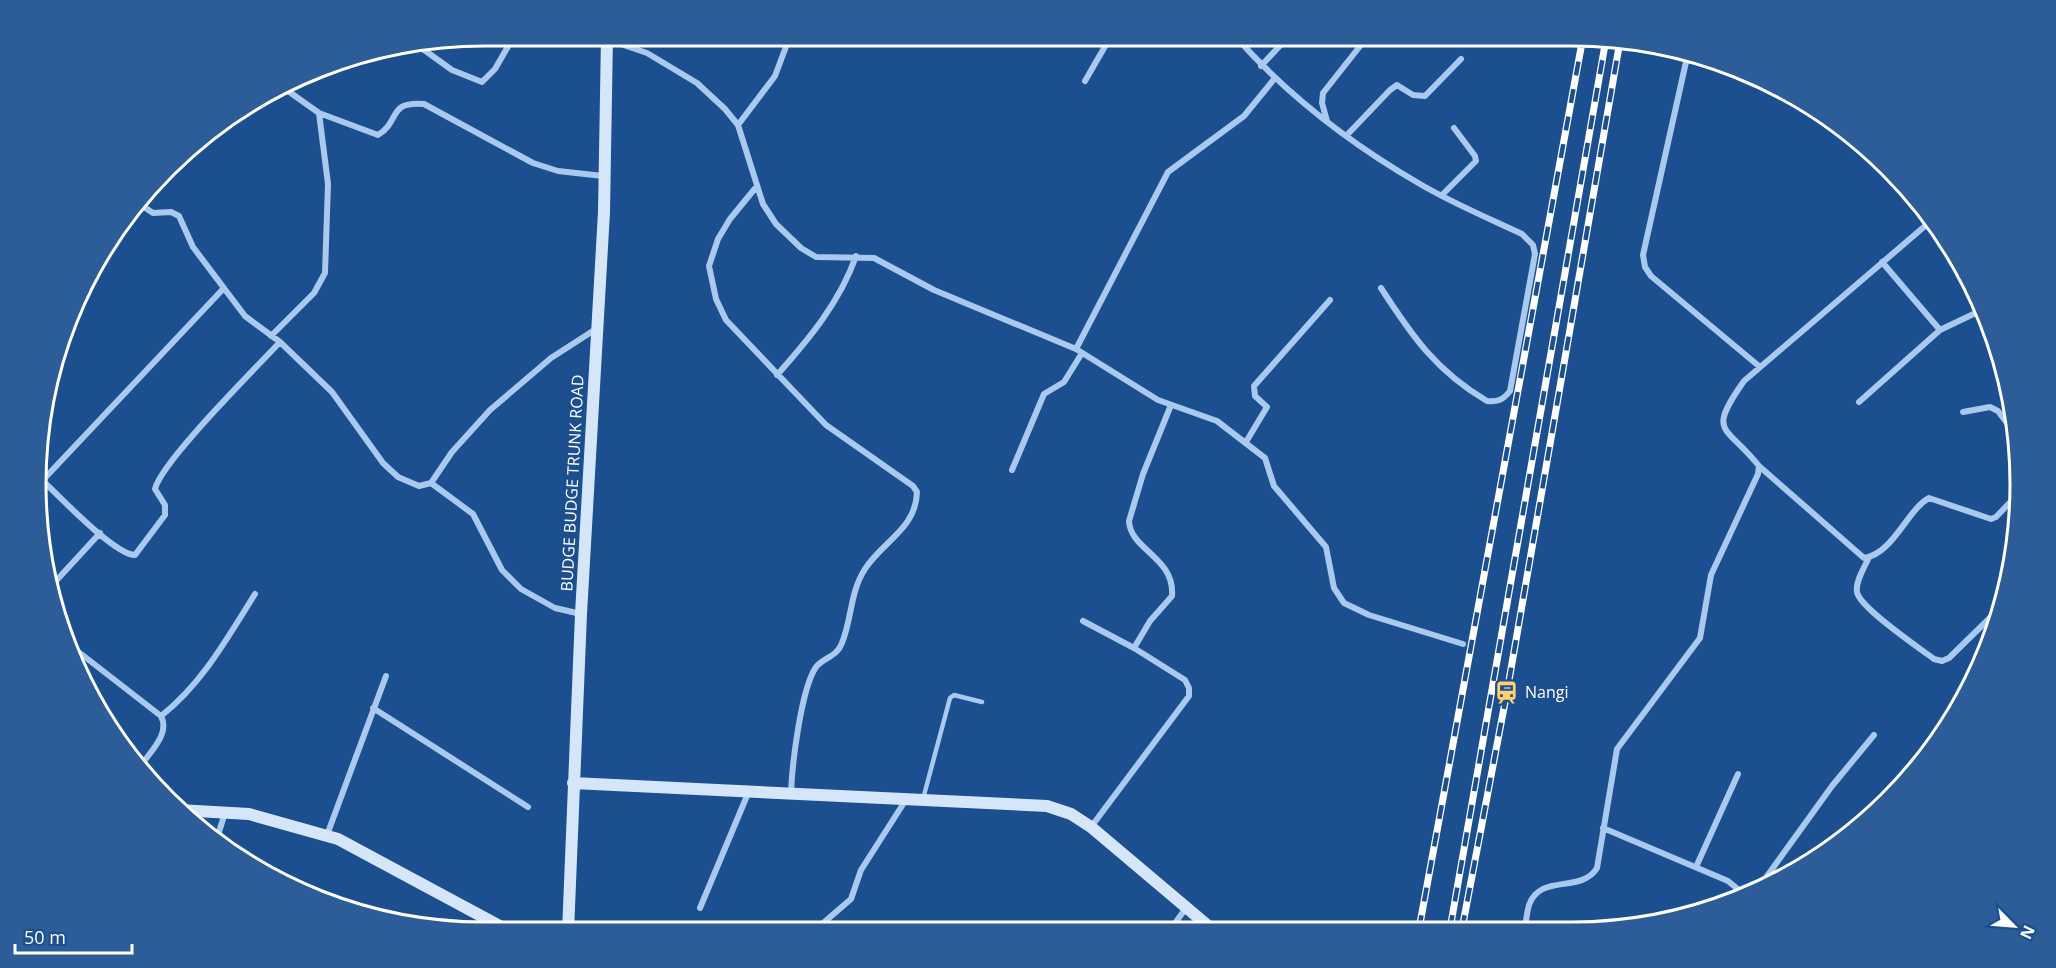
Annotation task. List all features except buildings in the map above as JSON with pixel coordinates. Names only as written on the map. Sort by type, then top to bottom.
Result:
[{"type":"street","points":[[425,50],[452,70],[482,82],[495,69],[508,46]]},
{"type":"street","name":"BUDGE BUDGE TRUNK ROAD","points":[[568,922],[581,614],[604,212],[604,46]]},
{"type":"street","points":[[628,46],[647,53],[697,83],[738,125],[763,204],[776,224],[801,248],[816,257],[874,258],[934,290],[1079,351],[1158,400],[1217,421],[1265,458],[1274,486],[1326,547],[1334,588],[1344,603],[1369,615],[1463,644]]},
{"type":"street","points":[[738,125],[775,76],[786,46]]},
{"type":"street","points":[[1085,81],[1105,46]]},
{"type":"street","points":[[1244,46],[1261,66],[1327,122],[1419,184],[1522,234],[1533,245],[1535,254],[1510,391],[1505,398],[1488,401],[1432,358],[1414,339],[1381,288]]},
{"type":"street","points":[[1261,66],[1280,46]]},
{"type":"street","points":[[1327,122],[1322,104],[1323,93],[1360,46]]},
{"type":"street","points":[[1347,135],[1396,85],[1413,95],[1425,96],[1461,59]]},
{"type":"street","points":[[1686,61],[1643,255],[1644,267],[1651,276],[1760,367]]},
{"type":"street","points":[[1012,470],[1044,394],[1064,382],[1168,172],[1244,116],[1275,78]]},
{"type":"street","points":[[290,92],[319,112],[378,135],[400,105],[408,102],[424,104],[533,163],[558,171],[603,176]]},
{"type":"street","points":[[271,336],[314,293],[325,273],[328,184],[319,112]]},
{"type":"street","points":[[1442,195],[1476,161],[1476,156],[1454,128]]},
{"type":"street","points":[[757,186],[730,219],[718,239],[709,266],[716,298],[726,320],[826,426],[913,486],[917,492],[913,514],[893,541],[874,556],[856,585],[849,618],[838,651],[822,662],[812,675],[793,758],[791,793]]},
{"type":"street","points":[[145,208],[153,213],[171,212],[179,216],[193,247],[245,316],[279,342],[332,392],[362,436],[398,477],[418,486],[431,483],[452,452],[490,410],[551,358],[596,328]]},
{"type":"street","points":[[1869,557],[1858,554],[1759,466],[1728,434],[1722,422],[1725,408],[1744,381],[1925,226]]},
{"type":"street","points":[[777,375],[809,340],[840,295],[856,256]]},
{"type":"street","points":[[1882,262],[1940,330]]},
{"type":"street","points":[[46,476],[159,354],[224,288]]},
{"type":"street","points":[[1246,442],[1267,407],[1255,396],[1254,386],[1330,300]]},
{"type":"street","points":[[1859,402],[1940,330],[1974,314]]},
{"type":"street","points":[[46,485],[100,533],[123,551],[135,555],[165,515],[165,505],[155,489],[158,480],[192,438],[279,342]]},
{"type":"street","points":[[1134,648],[1150,621],[1172,596],[1166,570],[1159,559],[1135,538],[1129,529],[1129,521],[1143,474],[1171,405]]},
{"type":"street","points":[[1963,412],[1990,406],[1998,411],[2005,420]]},
{"type":"street","points":[[1526,922],[1529,904],[1535,893],[1548,886],[1585,881],[1592,877],[1597,868],[1617,749],[1700,638],[1710,575],[1758,474],[1759,466]]},
{"type":"street","points":[[431,483],[473,514],[502,570],[520,589],[555,608],[581,614]]},
{"type":"street","points":[[1988,620],[1949,658],[1934,659],[1876,615],[1857,595],[1856,586],[1869,557],[1895,537],[1929,498],[1991,519],[2009,503]]},
{"type":"street","points":[[57,580],[100,533]]},
{"type":"street","points":[[161,716],[177,703],[202,675],[255,594]]},
{"type":"street","points":[[1083,621],[1134,648],[1185,680],[1190,688],[1190,696],[1091,826]]},
{"type":"street","points":[[81,654],[161,716],[165,726],[145,760]]},
{"type":"street","points":[[327,836],[386,676]]},
{"type":"street","points":[[373,708],[528,807]]},
{"type":"street","points":[[1768,875],[1832,786],[1874,735]]},
{"type":"street","points":[[1696,867],[1738,774]]},
{"type":"street","points":[[573,783],[1047,806],[1071,814],[1091,826],[1204,922]]},
{"type":"street","points":[[700,908],[749,791]]},
{"type":"street","points":[[824,922],[851,899],[861,870],[907,798]]},
{"type":"street","points":[[194,811],[249,814],[338,838],[493,922]]},
{"type":"street","points":[[219,832],[225,813]]},
{"type":"street","points":[[1603,828],[1728,881],[1737,889]]},
{"type":"street","points":[[1176,922],[1186,907]]},
{"type":"lane","points":[[923,799],[950,698],[954,695],[982,702]]},
{"type":"railway","points":[[1420,922],[1581,46]]},
{"type":"railway","points":[[1451,922],[1605,47]]},
{"type":"railway","points":[[1463,922],[1507,692],[1619,49]]},
{"type":"place","name":"Nangi","points":[[1507,692]]}]
